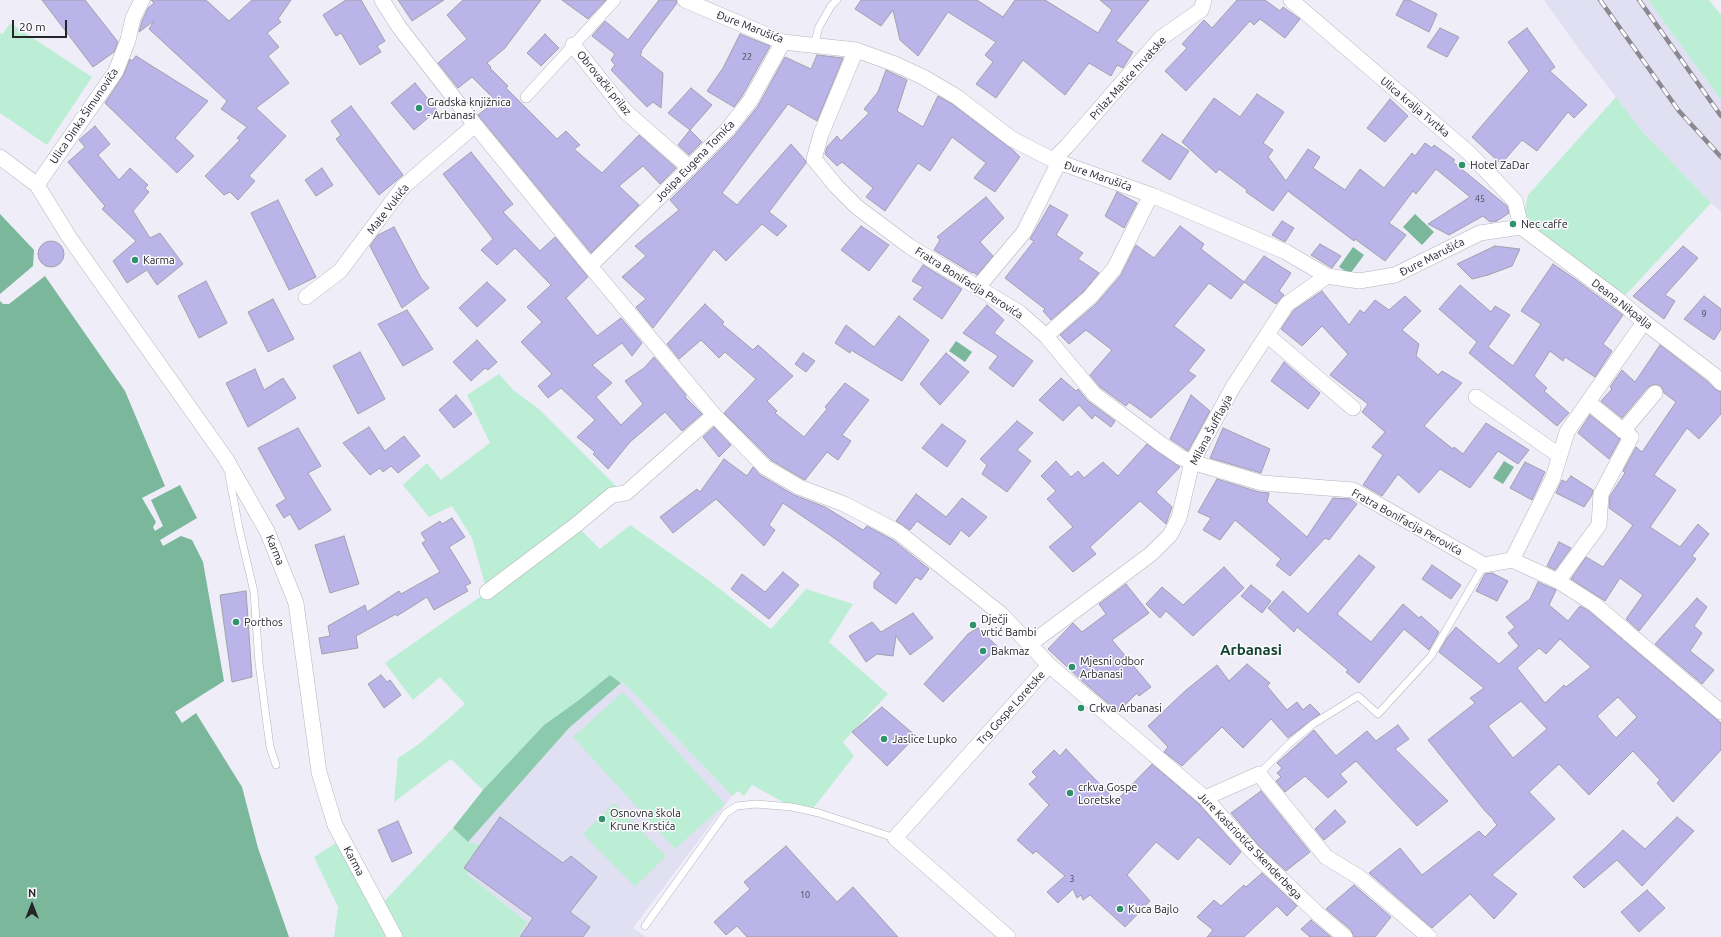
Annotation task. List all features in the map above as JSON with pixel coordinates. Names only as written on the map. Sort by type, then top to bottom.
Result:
[{"type":"street","name":"Ulica Dinka Šimunoviča","points":[[36,185],[116,71],[128,40],[133,18],[142,0]]},
{"type":"street","points":[[382,0],[399,27],[475,125],[590,266],[714,415],[765,467],[799,487],[844,504],[898,532],[1002,614],[1050,665]]},
{"type":"street","name":"Obrovački prilaz","points":[[526,97],[614,0]]},
{"type":"street","name":"Đure Marušića","points":[[685,0],[783,42],[856,50],[895,64],[922,77],[957,97],[1012,139],[1056,161],[1151,195],[1286,252],[1327,276],[1359,281],[1395,276],[1480,233],[1521,227]]},
{"type":"street","name":"Prilaz Matice hrvatske","points":[[1056,161],[1161,38],[1201,10],[1204,0]]},
{"type":"street","name":"Ulica kralja Tvrtka","points":[[1291,0],[1469,153],[1515,201],[1521,227]]},
{"type":"street","name":"Josipa Eugena Tomića","points":[[590,266],[727,130],[750,101],[783,42]]},
{"type":"street","name":"Obrovački prilaz","points":[[573,45],[626,112],[690,168]]},
{"type":"street","name":"Fratra Bonifacija Perovića","points":[[856,50],[821,134],[814,159],[836,186],[857,207],[909,246],[1020,314],[1046,336],[1094,394],[1180,457],[1262,483],[1353,490],[1484,566]]},
{"type":"street","name":"Mate Vukića","points":[[306,297],[340,271],[403,187],[475,125]]},
{"type":"street","name":"Karma","points":[[0,158],[36,185],[69,237],[226,459],[267,531],[296,603],[319,772],[335,825],[395,937]]},
{"type":"street","points":[[978,287],[1024,232],[1056,161]]},
{"type":"street","points":[[1046,336],[1090,297],[1114,269],[1151,195]]},
{"type":"street","name":"Deana Nikpalja","points":[[1521,227],[1620,301],[1644,322],[1714,375],[1721,383]]},
{"type":"street","name":"Milana Šufflayja","points":[[1030,644],[1151,554],[1170,535],[1179,518],[1192,462],[1233,386],[1287,304],[1327,276]]},
{"type":"street","points":[[1512,560],[1553,478],[1567,432],[1644,322]]},
{"type":"street","points":[[1267,335],[1353,408]]},
{"type":"street","points":[[1623,431],[1655,393]]},
{"type":"street","points":[[1476,398],[1560,456]]},
{"type":"street","points":[[1558,581],[1599,525],[1601,494],[1631,437],[1588,402]]},
{"type":"street","points":[[487,592],[612,496],[626,493],[714,415]]},
{"type":"street","points":[[1484,566],[1512,560],[1558,581],[1594,604],[1721,712]]},
{"type":"street","name":"Trg Gospe Loretske","points":[[895,838],[1050,665],[1156,756]]},
{"type":"street","name":"Jure Kastriotića Skenderbega","points":[[1156,756],[1205,798],[1253,852],[1318,914],[1345,937]]},
{"type":"street","points":[[1205,798],[1259,774],[1326,857],[1359,877],[1429,937]]},
{"type":"street","points":[[895,838],[1008,937]]},
{"type":"lane","points":[[814,45],[819,27],[831,6],[837,0]]},
{"type":"lane","points":[[226,459],[239,528],[254,592],[259,663],[270,747],[276,765]]},
{"type":"lane","points":[[1259,774],[1289,744],[1313,724],[1358,696],[1378,714],[1431,656],[1484,566]]},
{"type":"lane","points":[[645,926],[726,813],[737,806],[756,804],[792,807],[826,815],[895,838]]},
{"type":"shaded area","points":[[1544,0],[1648,0],[1721,100],[1721,211],[1711,203],[1642,131],[1579,49]]},
{"type":"shaded area","points":[[1648,0],[1709,0],[1721,15],[1721,100]]},
{"type":"shaded area","points":[[10,23],[92,77],[47,145],[0,113],[0,33],[3,34]]},
{"type":"shaded area","points":[[1616,97],[1642,131],[1711,203],[1620,301],[1521,227],[1528,195]]},
{"type":"shaded area","points":[[0,214],[34,250],[33,266],[0,294]]},
{"type":"shaded area","points":[[1415,214],[1434,232],[1422,245],[1403,227]]},
{"type":"shaded area","points":[[1353,247],[1364,255],[1350,274],[1339,267]]},
{"type":"shaded area","points":[[45,276],[125,391],[165,486],[142,498],[156,522],[153,527],[155,531],[163,526],[151,500],[180,485],[197,518],[160,540],[163,546],[181,536],[192,540],[203,562],[224,681],[175,712],[182,723],[196,713],[242,787],[258,848],[289,937],[0,937],[0,301],[3,304],[9,304]]},
{"type":"shaded area","points":[[956,341],[972,352],[965,362],[949,351]]},
{"type":"shaded area","points":[[499,374],[513,390],[539,409],[618,488],[576,525],[600,549],[630,525],[707,579],[771,629],[806,589],[853,604],[829,642],[888,694],[843,742],[854,756],[811,811],[792,807],[752,785],[744,796],[738,791],[732,796],[628,687],[610,675],[579,700],[544,725],[483,790],[451,759],[394,802],[398,758],[419,744],[465,704],[440,677],[413,700],[385,663],[487,592],[472,538],[452,506],[429,517],[403,485],[427,463],[441,480],[490,443],[467,395]]},
{"type":"shaded area","points":[[1504,461],[1514,467],[1503,484],[1493,478]]},
{"type":"shaded area","points":[[610,675],[621,683],[569,728],[468,842],[453,828],[483,790],[544,725],[579,700]]},
{"type":"shaded area","name":"Osnovna škola Krune Krstića","points":[[621,683],[628,687],[732,796],[633,928],[646,937],[519,937],[527,922],[467,874],[485,846],[468,842],[569,728]]},
{"type":"shaded area","points":[[623,692],[725,804],[675,849],[573,737]]},
{"type":"shaded area","points":[[614,803],[666,856],[635,887],[583,834]]},
{"type":"shaded area","points":[[453,828],[468,842],[485,846],[467,874],[527,922],[519,937],[334,937],[338,907],[314,857],[342,839],[379,907]]},
{"type":"building","points":[[42,0],[85,0],[118,42],[114,52],[93,67]]},
{"type":"building","points":[[151,0],[206,0],[229,21],[252,0],[291,0],[278,19],[281,22],[267,33],[279,47],[268,56],[289,83],[256,108],[286,136],[249,176],[255,181],[238,200],[230,192],[224,195],[205,176],[240,140],[237,138],[247,127],[221,109],[227,101],[149,29],[154,21],[139,32],[148,8],[154,3]]},
{"type":"building","points":[[346,0],[361,0],[385,41],[377,46],[381,52],[360,65],[341,33],[336,36],[323,15]]},
{"type":"building","points":[[398,0],[444,0],[412,21]]},
{"type":"building","points":[[463,0],[541,0],[505,48],[487,63],[508,86],[506,88],[557,139],[566,131],[580,145],[574,149],[602,173],[639,135],[676,168],[660,184],[643,166],[619,186],[639,205],[591,253],[478,115],[496,101],[472,77],[458,88],[438,63],[467,39],[447,15]]},
{"type":"building","points":[[562,0],[606,0],[588,19]]},
{"type":"building","points":[[659,0],[676,0],[677,3],[641,51],[642,52],[640,55],[663,73],[661,108],[653,102],[647,107],[611,70],[615,65],[611,60],[615,54],[592,36],[605,21],[628,40]]},
{"type":"building","points":[[861,0],[977,0],[1003,17],[1015,0],[1045,0],[1098,33],[1112,10],[1100,0],[1149,0],[1116,41],[1133,52],[1123,68],[1117,65],[1111,76],[1089,63],[1065,95],[1023,60],[996,98],[976,84],[993,62],[985,55],[996,42],[948,12],[918,56],[900,40],[893,10],[881,26],[855,9]]},
{"type":"building","points":[[1237,0],[1265,0],[1280,11],[1283,7],[1300,19],[1285,38],[1260,19],[1254,25],[1250,21],[1186,91],[1165,71],[1187,48],[1182,44],[1204,20],[1212,28]]},
{"type":"building","points":[[1404,0],[1409,0],[1437,14],[1429,32],[1396,15]]},
{"type":"building","points":[[1440,28],[1459,37],[1447,57],[1427,47]]},
{"type":"building","points":[[1527,28],[1555,67],[1550,71],[1587,105],[1574,118],[1568,112],[1537,151],[1522,140],[1501,164],[1472,137],[1529,71],[1508,42]]},
{"type":"building","points":[[545,34],[559,48],[541,66],[527,53]]},
{"type":"building","points":[[740,34],[770,46],[742,96],[734,107],[707,91],[723,68]]},
{"type":"building","points":[[817,55],[843,58],[817,121],[788,104],[722,193],[737,205],[791,144],[806,163],[769,212],[787,226],[777,236],[762,224],[726,261],[714,249],[653,328],[636,307],[646,299],[622,277],[646,256],[635,246],[679,210],[670,200],[734,136],[758,106],[785,57],[811,69]]},
{"type":"building","points":[[136,56],[208,101],[175,138],[194,156],[177,173],[105,103],[123,76],[130,59],[132,61]]},
{"type":"building","points":[[886,70],[907,80],[897,111],[923,127],[938,96],[952,104],[1013,150],[1020,157],[995,192],[974,178],[986,163],[952,137],[930,171],[918,163],[885,211],[866,197],[873,188],[842,162],[837,166],[825,154],[827,147],[837,136],[841,141],[869,113],[864,109],[878,92]]},
{"type":"building","points":[[415,83],[437,110],[414,130],[391,103]]},
{"type":"building","points":[[691,88],[712,105],[690,130],[668,113]]},
{"type":"building","points":[[1257,94],[1284,112],[1263,143],[1273,150],[1268,157],[1286,181],[1308,149],[1320,157],[1313,168],[1345,190],[1360,169],[1384,188],[1412,153],[1415,156],[1425,143],[1432,148],[1434,145],[1455,160],[1453,162],[1507,206],[1509,213],[1497,221],[1490,222],[1483,216],[1449,235],[1428,224],[1470,197],[1436,169],[1416,194],[1413,191],[1389,223],[1406,235],[1385,261],[1355,239],[1354,241],[1288,191],[1273,211],[1246,192],[1247,190],[1219,169],[1216,173],[1182,142],[1214,98],[1240,117]]},
{"type":"building","points":[[1390,99],[1408,116],[1385,142],[1367,128]]},
{"type":"building","points":[[351,106],[403,175],[379,195],[336,139],[341,135],[331,121]]},
{"type":"building","points":[[95,126],[110,144],[98,155],[119,180],[130,168],[148,185],[145,188],[149,192],[133,211],[150,238],[160,233],[183,264],[157,285],[147,270],[127,283],[113,261],[136,241],[102,209],[105,206],[68,162],[85,147],[79,140]]},
{"type":"building","points":[[690,130],[702,142],[689,155],[678,145]]},
{"type":"building","points":[[1162,134],[1189,151],[1170,180],[1142,161]]},
{"type":"building","points":[[471,152],[513,204],[503,212],[540,251],[555,237],[588,277],[566,298],[597,336],[621,318],[642,343],[632,356],[622,343],[592,365],[612,383],[596,397],[621,425],[643,404],[625,381],[644,368],[654,357],[686,395],[685,397],[702,414],[682,431],[665,412],[630,442],[608,469],[593,454],[595,452],[577,437],[595,420],[561,388],[548,398],[538,386],[552,374],[521,342],[542,322],[527,307],[551,285],[515,248],[497,265],[481,250],[493,239],[443,174]]},
{"type":"building","points":[[322,168],[333,185],[316,196],[305,180]]},
{"type":"building","points":[[1117,192],[1137,203],[1124,228],[1105,216]]},
{"type":"building","points":[[986,197],[1004,218],[980,242],[993,256],[977,275],[934,250],[940,240],[937,237]]},
{"type":"building","points":[[278,200],[316,277],[289,290],[251,213]]},
{"type":"building","points":[[1050,205],[1068,215],[1056,235],[1083,253],[1078,259],[1099,273],[1084,291],[1051,320],[1043,311],[1045,309],[1005,278],[1034,241],[1030,239]]},
{"type":"building","points":[[1282,221],[1294,228],[1285,242],[1272,235]]},
{"type":"building","points":[[861,226],[889,245],[869,271],[841,250]]},
{"type":"building","points":[[1180,226],[1204,244],[1201,249],[1244,282],[1231,299],[1209,283],[1174,326],[1205,350],[1188,371],[1196,376],[1151,418],[1129,402],[1126,406],[1100,387],[1090,375],[1112,350],[1086,330],[1069,344],[1060,335],[1096,304],[1121,275],[1136,245],[1154,258]]},
{"type":"building","points":[[394,227],[421,278],[429,288],[402,308],[370,246],[378,235]]},
{"type":"building","points":[[51,241],[60,245],[64,254],[60,263],[51,267],[42,263],[38,254],[42,245]]},
{"type":"building","points":[[1320,244],[1341,256],[1332,268],[1311,255]]},
{"type":"building","points":[[1495,246],[1520,249],[1512,266],[1472,279],[1457,264]]},
{"type":"building","points":[[1683,246],[1698,258],[1665,295],[1675,301],[1664,319],[1633,296]]},
{"type":"building","points":[[1264,256],[1291,273],[1279,291],[1284,295],[1276,304],[1244,282]]},
{"type":"building","points":[[1553,264],[1623,315],[1603,344],[1612,351],[1595,377],[1565,357],[1563,361],[1550,351],[1534,376],[1547,388],[1544,391],[1569,413],[1557,426],[1469,353],[1477,342],[1439,309],[1460,285],[1491,312],[1495,306],[1510,315],[1488,347],[1513,366],[1541,324],[1521,311]]},
{"type":"building","points":[[923,265],[962,289],[942,319],[913,299],[923,287],[912,281]]},
{"type":"building","points":[[206,281],[227,323],[199,338],[178,296]]},
{"type":"building","points":[[487,282],[506,300],[477,327],[459,308]]},
{"type":"building","points":[[1322,291],[1349,325],[1360,310],[1364,313],[1375,300],[1389,310],[1405,296],[1421,311],[1402,330],[1419,344],[1416,356],[1438,375],[1442,371],[1462,383],[1424,426],[1453,449],[1454,447],[1463,454],[1486,423],[1529,450],[1518,464],[1498,451],[1470,488],[1440,469],[1419,493],[1398,474],[1382,496],[1363,485],[1383,455],[1372,447],[1385,432],[1362,412],[1368,404],[1330,375],[1348,354],[1322,326],[1302,346],[1281,329],[1294,310]]},
{"type":"building","points":[[1704,296],[1721,309],[1721,329],[1714,340],[1684,319]]},
{"type":"building","points":[[273,299],[294,339],[268,352],[248,312]]},
{"type":"building","points":[[705,304],[724,322],[722,324],[753,350],[758,345],[793,376],[767,401],[777,411],[775,413],[804,437],[827,409],[825,407],[845,383],[869,400],[842,435],[851,441],[838,460],[827,452],[805,480],[771,460],[724,413],[756,379],[725,352],[719,358],[701,340],[679,359],[667,344]]},
{"type":"building","points":[[987,305],[1004,320],[994,333],[1033,361],[1013,387],[989,368],[998,356],[963,333]]},
{"type":"building","points":[[407,310],[433,349],[403,366],[378,324]]},
{"type":"building","points":[[899,316],[929,340],[902,381],[851,350],[850,353],[835,343],[846,325],[874,347]]},
{"type":"building","points":[[477,340],[497,362],[488,370],[485,368],[471,381],[453,362]]},
{"type":"building","points":[[1660,345],[1715,389],[1721,392],[1721,414],[1699,439],[1687,428],[1654,475],[1676,490],[1650,527],[1680,547],[1698,524],[1709,534],[1692,556],[1696,559],[1639,631],[1626,619],[1643,595],[1620,578],[1605,601],[1571,579],[1586,557],[1603,567],[1633,525],[1609,508],[1610,496],[1625,473],[1623,471],[1636,447],[1642,452],[1676,402],[1664,393],[1661,386],[1656,384],[1648,387],[1622,418],[1601,401],[1612,389],[1610,387],[1622,370],[1635,382]]},
{"type":"building","points":[[360,352],[385,399],[358,414],[333,366]]},
{"type":"building","points":[[803,353],[815,361],[806,372],[795,364]]},
{"type":"building","points":[[946,353],[969,372],[940,405],[920,384]]},
{"type":"building","points":[[1284,362],[1320,393],[1308,409],[1271,381]]},
{"type":"building","points":[[255,369],[264,390],[283,378],[296,398],[248,427],[226,383]]},
{"type":"building","points":[[1061,378],[1076,391],[1078,389],[1088,401],[1115,421],[1111,427],[1095,415],[1092,419],[1079,405],[1063,421],[1039,400]]},
{"type":"building","points":[[456,395],[472,414],[454,428],[439,410]]},
{"type":"building","points":[[1191,395],[1210,411],[1188,451],[1170,439]]},
{"type":"building","points":[[1590,415],[1620,439],[1609,459],[1578,433]]},
{"type":"building","points":[[1017,421],[1033,433],[1017,450],[1031,461],[1007,492],[982,474],[987,465],[980,459]]},
{"type":"building","points":[[942,424],[966,441],[947,467],[922,448]]},
{"type":"building","points":[[369,427],[385,451],[404,436],[420,456],[398,473],[391,466],[383,472],[380,468],[370,475],[343,443]]},
{"type":"building","points":[[714,427],[731,445],[719,457],[703,437]]},
{"type":"building","points":[[298,428],[321,466],[308,473],[331,510],[299,530],[290,514],[284,518],[276,505],[286,499],[258,448]]},
{"type":"building","points":[[1223,428],[1270,449],[1261,473],[1210,458]]},
{"type":"building","points":[[1147,444],[1180,467],[1156,492],[1172,507],[1166,524],[1140,501],[1090,547],[1096,554],[1073,572],[1049,547],[1073,527],[1047,499],[1056,491],[1041,476],[1056,461],[1071,477],[1078,471],[1084,478],[1103,462],[1118,476]]},
{"type":"building","points":[[724,459],[747,476],[753,467],[760,475],[794,495],[825,507],[863,530],[867,526],[893,540],[929,569],[921,580],[916,577],[896,604],[874,588],[874,582],[881,573],[837,540],[783,503],[769,525],[775,530],[764,546],[716,499],[673,533],[660,517],[697,489],[700,492]]},
{"type":"building","points":[[1525,462],[1545,472],[1532,500],[1510,488]]},
{"type":"building","points":[[1571,476],[1593,490],[1592,495],[1584,507],[1556,493],[1562,480],[1566,482]]},
{"type":"building","points":[[1217,479],[1259,492],[1269,493],[1267,502],[1307,537],[1333,498],[1350,499],[1357,504],[1329,540],[1325,538],[1290,576],[1276,565],[1281,559],[1235,520],[1220,540],[1203,530],[1211,518],[1198,512]]},
{"type":"building","points":[[916,494],[946,517],[962,498],[987,517],[969,537],[961,530],[950,545],[917,521],[910,530],[896,521]]},
{"type":"building","points":[[452,518],[465,537],[449,547],[471,583],[465,586],[468,591],[434,610],[427,597],[397,616],[396,614],[356,636],[358,648],[322,654],[319,638],[330,636],[328,626],[365,605],[367,612],[399,591],[401,594],[440,572],[422,543],[426,541],[421,533],[440,521],[442,524]]},
{"type":"building","points":[[344,536],[359,584],[330,593],[315,545]]},
{"type":"building","points":[[1559,542],[1571,548],[1555,570],[1547,566]]},
{"type":"building","points":[[1359,555],[1375,567],[1337,614],[1371,642],[1403,604],[1419,618],[1421,616],[1439,632],[1429,650],[1404,629],[1359,683],[1346,672],[1348,670],[1297,627],[1294,632],[1268,608],[1283,591],[1308,614]]},
{"type":"building","points":[[1432,565],[1461,585],[1451,599],[1422,579]]},
{"type":"building","points":[[1224,567],[1244,588],[1193,636],[1166,611],[1160,618],[1146,604],[1162,587],[1183,605]]},
{"type":"building","points":[[783,572],[799,585],[769,619],[731,589],[742,574],[765,592]]},
{"type":"building","points":[[1492,573],[1508,581],[1497,601],[1476,591],[1485,574]]},
{"type":"building","points":[[1538,582],[1556,590],[1549,605],[1568,621],[1580,606],[1589,611],[1721,723],[1721,750],[1673,802],[1657,783],[1660,780],[1633,751],[1589,795],[1559,764],[1529,792],[1555,819],[1492,875],[1517,894],[1494,919],[1470,894],[1432,928],[1369,873],[1400,848],[1422,875],[1479,831],[1485,837],[1497,825],[1428,740],[1475,703],[1470,698],[1484,688],[1439,652],[1447,638],[1456,627],[1499,664],[1519,646],[1508,633],[1515,627],[1506,617],[1530,599]],"holes":[[[1560,639],[1591,667],[1566,687],[1564,685],[1545,703],[1517,668],[1539,648],[1546,654]],[[1618,697],[1637,717],[1616,738],[1597,716]],[[1521,701],[1547,729],[1513,758],[1488,726]]]},
{"type":"building","points":[[1126,584],[1149,613],[1112,640],[1151,687],[1139,696],[1137,693],[1118,712],[1048,649],[1073,623],[1082,632],[1106,614],[1099,604]]},
{"type":"building","points":[[1251,585],[1271,601],[1262,613],[1241,596]]},
{"type":"building","name":"Porthos","points":[[246,591],[252,677],[232,682],[220,595]]},
{"type":"building","points":[[1697,598],[1707,607],[1694,626],[1702,633],[1690,651],[1714,670],[1702,684],[1655,644]]},
{"type":"building","points":[[913,613],[933,638],[910,655],[896,636],[893,656],[877,654],[866,662],[849,636],[872,622],[881,632]]},
{"type":"building","points":[[978,628],[998,647],[943,702],[924,684],[968,634]]},
{"type":"building","points":[[1247,664],[1270,683],[1267,686],[1287,710],[1297,702],[1303,710],[1310,704],[1320,714],[1288,738],[1271,719],[1243,748],[1222,727],[1182,766],[1164,752],[1168,747],[1148,726],[1185,691],[1217,665],[1229,681]]},
{"type":"building","points":[[381,675],[387,682],[390,680],[401,695],[384,708],[368,684]]},
{"type":"building","points":[[882,707],[916,736],[887,766],[852,732]]},
{"type":"building","points":[[1398,725],[1409,739],[1395,749],[1448,801],[1417,826],[1356,761],[1340,774],[1347,782],[1328,798],[1305,776],[1285,792],[1276,781],[1281,777],[1277,773],[1282,768],[1277,763],[1314,730],[1336,756],[1367,731],[1376,741]]},
{"type":"building","points":[[1066,749],[1116,801],[1152,764],[1199,804],[1241,852],[1230,865],[1198,837],[1178,860],[1156,842],[1127,875],[1150,901],[1125,927],[1090,895],[1083,900],[1081,895],[1077,898],[1073,889],[1058,903],[1047,892],[1065,876],[1036,851],[1033,854],[1017,840],[1049,805],[1029,784],[1037,777],[1032,772],[1054,750],[1060,756]]},
{"type":"building","points":[[1261,791],[1310,852],[1286,871],[1259,846],[1231,813]]},
{"type":"building","points":[[1335,810],[1346,822],[1324,840],[1315,829]]},
{"type":"building","points":[[500,817],[563,863],[571,856],[597,877],[570,912],[590,927],[583,937],[520,937],[533,918],[464,868]]},
{"type":"building","points":[[1677,817],[1694,831],[1642,886],[1617,860],[1584,888],[1573,877],[1623,830],[1645,849]]},
{"type":"building","points":[[398,821],[412,853],[392,862],[378,830]]},
{"type":"building","points":[[786,846],[837,902],[853,887],[898,937],[747,937],[737,926],[726,935],[714,922],[750,889],[744,882]]},
{"type":"building","points":[[1262,873],[1297,906],[1287,916],[1277,906],[1244,937],[1207,937],[1213,930],[1197,917],[1214,900],[1221,906],[1244,885],[1246,887]]},
{"type":"building","points":[[1354,885],[1391,917],[1375,937],[1354,937],[1351,930],[1326,909]]},
{"type":"building","points":[[1647,890],[1665,908],[1639,932],[1621,912]]},
{"type":"building","points":[[1311,920],[1331,937],[1310,937],[1301,929]]},
{"type":"railway","points":[[1600,0],[1679,111],[1721,157]]},
{"type":"railway","points":[[1639,0],[1721,116]]},
{"type":"place","name":"Gradska knjižnica - Arbanasi","points":[[419,108]]},
{"type":"place","name":"Hotel ZaDar","points":[[1462,165]]},
{"type":"place","name":"Nec caffe","points":[[1513,224]]},
{"type":"place","name":"Karma","points":[[135,260]]},
{"type":"place","name":"Porthos","points":[[236,622]]},
{"type":"place","name":"Dječji vrtić Bambi","points":[[973,625]]},
{"type":"place","name":"Bakmaz","points":[[983,651]]},
{"type":"place","name":"Mjesni odbor Arbanasi","points":[[1072,667]]},
{"type":"place","name":"Crkva Arbanasi","points":[[1081,708]]},
{"type":"place","name":"Jaslice Lupko","points":[[884,739]]},
{"type":"place","name":"crkva Gospe Loretske","points":[[1070,793]]},
{"type":"place","name":"Osnovna škola Krune Krstića","points":[[602,819]]},
{"type":"place","name":"Kuca Bajlo","points":[[1120,909]]},
{"type":"district","name":"Arbanasi","points":[[1251,650]]}]
